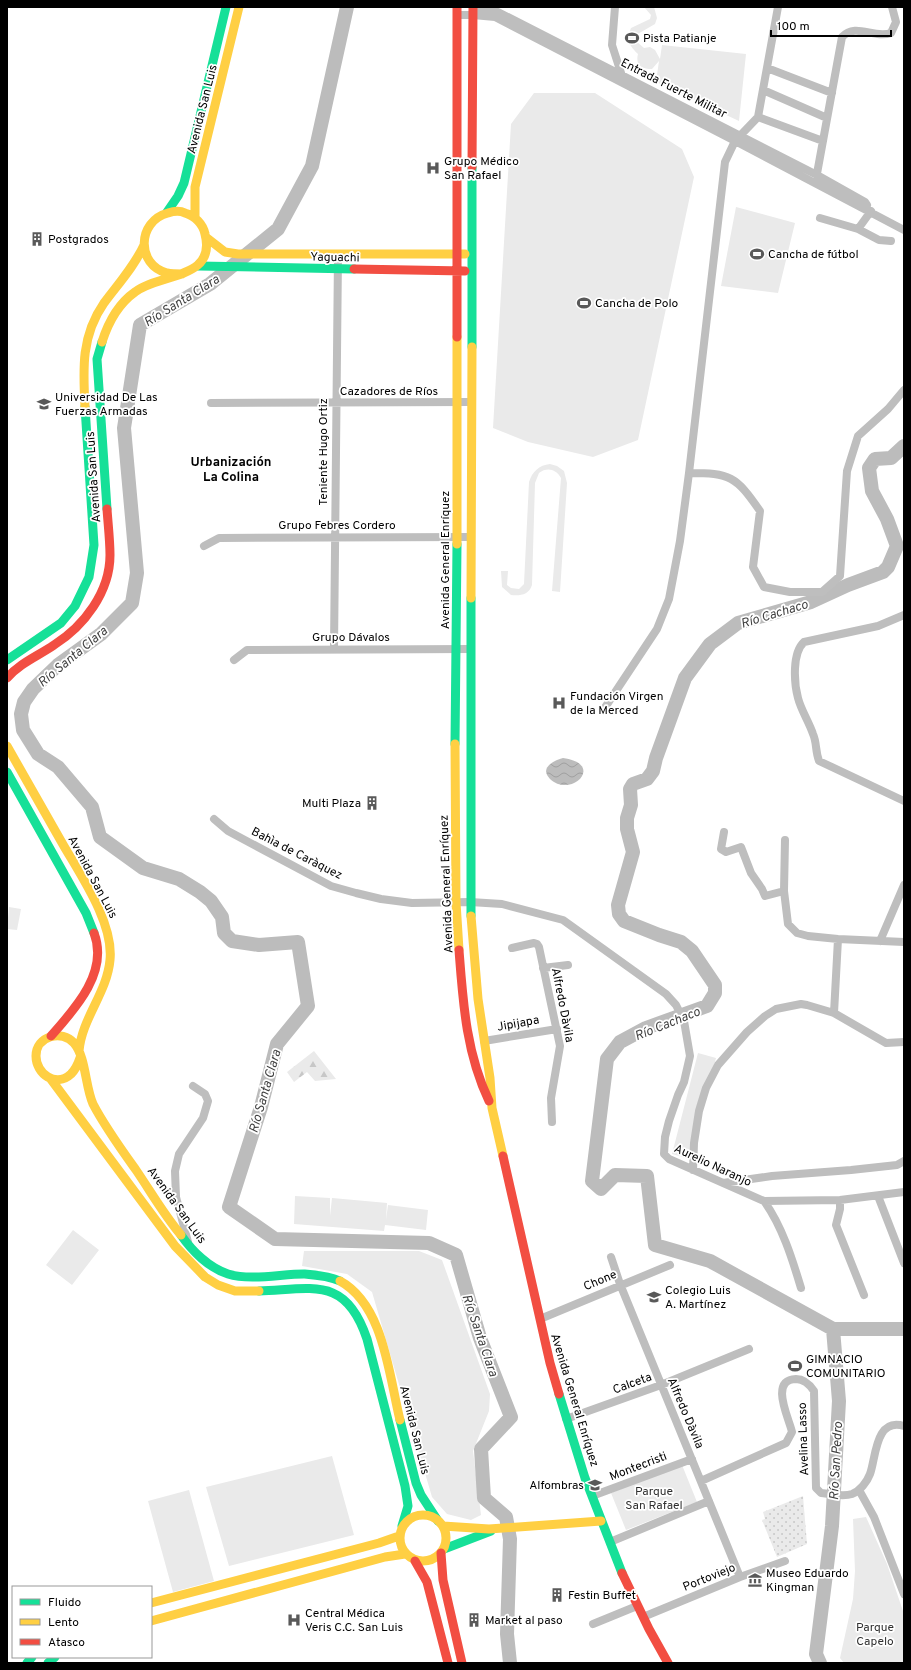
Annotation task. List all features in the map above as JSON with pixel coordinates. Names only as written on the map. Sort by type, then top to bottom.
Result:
[{"type":"street","name":"Avenida San Luis","points":[[167,212],[178,196],[184,183],[226,7]]},
{"type":"street","name":"Avenida San Luis","points":[[195,218],[195,187],[239,7]]},
{"type":"street","points":[[615,7],[612,46],[625,85]]},
{"type":"street","points":[[604,709],[657,629],[669,599],[680,541],[725,162],[738,138],[758,117],[778,7]]},
{"type":"street","points":[[815,184],[842,36],[853,30],[883,36],[892,33],[896,22],[892,7]]},
{"type":"street","name":"Entrada Fuerte Militar","points":[[473,10],[495,17],[625,85],[817,175],[865,202],[871,211]]},
{"type":"street","name":"Entrada Fuerte Militar","points":[[457,11],[473,10],[498,12],[622,74],[738,138],[815,184],[871,211],[904,230]]},
{"type":"street","name":"Avenida General Enríquez","points":[[473,10],[473,271],[469,790],[470,902],[478,999],[490,1078],[492,1108],[550,1363],[566,1419],[601,1521],[637,1606],[668,1663]]},
{"type":"street","name":"Avenida General Enríquez","points":[[457,11],[456,902],[463,1002],[469,1043],[479,1080],[492,1108]]},
{"type":"street","points":[[767,68],[832,93]]},
{"type":"street","points":[[763,90],[827,118]]},
{"type":"street","points":[[758,117],[823,141]]},
{"type":"street","points":[[177,211],[186,213],[195,218],[202,225],[207,238],[207,248],[204,258],[198,266],[191,271],[182,274],[167,274],[160,271],[148,260],[144,245],[144,236],[147,228],[156,218],[167,212],[177,211]]},
{"type":"street","points":[[858,229],[871,211]]},
{"type":"street","points":[[820,218],[858,229],[879,240],[891,241]]},
{"type":"street","name":"Yaguachi","points":[[207,238],[225,252],[238,254],[472,254]]},
{"type":"street","name":"Avenida San Luis","points":[[7,660],[19,650],[60,624],[78,602],[88,582],[93,562],[94,545],[84,369],[87,338],[99,312],[133,264],[144,245]]},
{"type":"street","name":"Teniente Hugo Ortiz","points":[[334,649],[335,404],[338,255]]},
{"type":"street","name":"Yaguachi","points":[[198,266],[473,271]]},
{"type":"street","name":"Avenida San Luis","points":[[7,678],[11,672],[19,666],[66,638],[92,610],[98,599],[106,578],[110,556],[97,359],[100,344],[104,331],[112,317],[121,304],[137,290],[156,280],[182,274]]},
{"type":"street","points":[[688,473],[724,475],[738,482],[760,511],[753,567],[764,587],[790,592],[822,592],[840,576],[847,471],[858,436],[888,409],[904,390]]},
{"type":"street","name":"Cazadores de Ríos","points":[[211,403],[335,404],[471,402]]},
{"type":"street","name":"Grupo Febres Cordero","points":[[204,546],[219,538],[471,537]]},
{"type":"street","points":[[904,615],[878,626],[804,642],[798,647],[795,666],[798,697],[814,737],[815,751],[819,761],[904,801]]},
{"type":"street","name":"Grupo Dávalos","points":[[234,660],[247,650],[471,649]]},
{"type":"street","name":"Avenida San Luis","points":[[7,746],[105,920],[110,946],[108,973],[81,1033],[80,1054],[88,1091],[104,1124],[189,1245],[217,1269],[240,1277],[323,1275],[341,1281],[351,1287],[365,1302],[377,1326],[416,1483],[424,1500],[440,1523]]},
{"type":"street","name":"Avenida San Luis","points":[[7,772],[86,913],[96,938],[97,959],[93,978],[75,1009],[51,1036]]},
{"type":"street","points":[[455,790],[469,790]]},
{"type":"street","name":"Bahìa de Caràquez","points":[[214,819],[228,831],[331,886],[380,899],[412,903],[470,902]]},
{"type":"street","points":[[724,832],[721,849],[726,852],[741,847],[751,873],[765,896],[784,891]]},
{"type":"street","points":[[785,840],[784,891],[788,924],[797,933],[808,936],[838,939],[904,942]]},
{"type":"street","points":[[880,941],[904,885]]},
{"type":"street","name":"Aurelio Naranjo","points":[[470,902],[502,904],[563,920],[666,994],[676,1005],[684,1021],[690,1056],[684,1082],[668,1121],[664,1154],[669,1159],[764,1201],[840,1200],[904,1192]]},
{"type":"street","points":[[458,925],[471,924]]},
{"type":"street","points":[[834,1013],[838,939]]},
{"type":"street","name":"Alfredo Dàvila","points":[[512,948],[537,944],[543,968],[560,1046],[551,1098],[552,1122]]},
{"type":"street","points":[[543,968],[568,965]]},
{"type":"street","points":[[693,1170],[694,1143],[699,1111],[706,1088],[718,1065],[747,1032],[765,1016],[776,1009],[801,1004],[834,1013],[886,1043],[904,1042]]},
{"type":"street","name":"Jipijapa","points":[[484,1041],[557,1029]]},
{"type":"street","points":[[51,1036],[64,1036],[71,1040],[80,1054],[79,1065],[70,1076],[57,1080],[50,1078],[39,1070],[35,1057],[40,1044],[51,1036]]},
{"type":"street","name":"Avenida San Luis","points":[[50,1078],[175,1246],[205,1277],[218,1285],[235,1291],[246,1292],[321,1289],[338,1294],[354,1309],[361,1321],[367,1339],[407,1498],[408,1506],[402,1526]]},
{"type":"street","points":[[189,1245],[176,1197],[175,1171],[179,1154],[203,1118],[208,1101],[205,1094],[193,1086]]},
{"type":"street","points":[[722,1183],[772,1176],[897,1165],[904,1161]]},
{"type":"street","points":[[878,1196],[904,1263]]},
{"type":"street","points":[[840,1200],[840,1209],[836,1225],[864,1294]]},
{"type":"street","points":[[764,1201],[773,1213],[801,1288]]},
{"type":"street","name":"Alfredo Dàvila","points":[[611,1257],[620,1284],[740,1577]]},
{"type":"street","name":"Chone","points":[[540,1319],[620,1284],[670,1265]]},
{"type":"street","name":"Calceta","points":[[566,1419],[661,1385],[749,1349]]},
{"type":"street","name":"Avelina Lasso","points":[[701,1481],[786,1443],[792,1432],[782,1400],[781,1390],[783,1386],[795,1379],[801,1380],[810,1385],[814,1391],[816,1488],[821,1493],[845,1495],[852,1494],[859,1490]]},
{"type":"street","points":[[388,1424],[400,1420]]},
{"type":"street","points":[[904,1426],[898,1424],[891,1426],[883,1432],[877,1441],[870,1474],[859,1490],[874,1517],[904,1594]]},
{"type":"street","name":"Montecristi","points":[[592,1496],[692,1459]]},
{"type":"street","points":[[610,1542],[709,1501]]},
{"type":"street","points":[[448,1663],[428,1582],[422,1570],[415,1561],[405,1554],[400,1546],[399,1536],[402,1526],[412,1517],[419,1515],[426,1515],[440,1523],[472,1528],[501,1528],[601,1521]]},
{"type":"street","points":[[415,1561],[425,1562],[434,1559],[442,1551],[446,1542],[446,1534],[440,1523]]},
{"type":"street","points":[[442,1551],[501,1528]]},
{"type":"street","points":[[152,1603],[379,1543],[399,1536]]},
{"type":"street","points":[[442,1551],[443,1580],[462,1663]]},
{"type":"street","points":[[152,1621],[385,1557],[405,1554]]},
{"type":"street","points":[[316,1560],[320,1575]]},
{"type":"street","name":"Portoviejo","points":[[643,1618],[740,1577],[785,1561]]},
{"type":"street","points":[[593,1624],[637,1606]]},
{"type":"green space","points":[[644,7],[654,7],[657,18],[655,24],[636,35],[636,41],[644,48],[650,47],[655,50],[660,59],[662,45],[746,54],[739,121],[656,82],[659,61],[652,69],[642,67],[638,64],[638,54],[629,42],[629,36],[631,28],[650,19],[651,15]]},
{"type":"green space","name":"Cancha de Polo","points":[[534,93],[595,93],[682,149],[694,177],[638,440],[593,457],[528,442],[493,428],[511,124]]},
{"type":"green space","name":"Cancha de fútbol","points":[[736,207],[795,223],[778,293],[721,286]]},
{"type":"green space","points":[[550,464],[557,466],[564,471],[567,483],[560,592],[552,591],[561,478],[554,471],[545,470],[539,473],[535,483],[532,585],[529,591],[524,594],[511,595],[502,587],[501,571],[508,571],[507,585],[511,588],[519,589],[524,584],[529,482],[536,470],[542,466]]},
{"type":"green space","points":[[9,907],[21,909],[17,930],[7,929]]},
{"type":"green space","points":[[314,1051],[336,1079],[315,1081],[307,1072],[294,1082],[287,1072]]},
{"type":"green space","points":[[698,1053],[716,1058],[690,1159],[672,1154]]},
{"type":"green space","points":[[295,1196],[330,1198],[330,1216],[332,1198],[387,1203],[386,1220],[388,1205],[428,1210],[426,1230],[385,1225],[384,1231],[294,1224]]},
{"type":"green space","points":[[73,1230],[99,1250],[72,1285],[46,1265]]},
{"type":"green space","points":[[304,1251],[419,1251],[442,1260],[490,1394],[489,1411],[473,1451],[481,1515],[471,1520],[447,1514],[432,1497],[372,1292],[347,1274],[302,1266]]},
{"type":"green space","points":[[332,1456],[354,1535],[229,1566],[206,1487]]},
{"type":"green space","name":"Parque San Rafael","points":[[682,1465],[697,1502],[626,1530],[611,1493]]},
{"type":"green space","points":[[189,1490],[214,1581],[173,1592],[148,1501]]},
{"type":"green space","points":[[803,1496],[807,1544],[777,1557],[762,1520],[765,1519],[763,1512]]},
{"type":"green space","name":"Parque Capelo","points":[[866,1517],[887,1564],[904,1614],[904,1663],[844,1663],[840,1658],[853,1599],[855,1571],[853,1519]]},
{"type":"water","points":[[563,758],[576,761],[582,767],[583,773],[575,783],[567,785],[558,784],[547,775],[546,771],[549,765]]},
{"type":"waterway","name":"Río Santa Clara","points":[[347,7],[312,166],[278,229],[210,284],[140,325],[124,428],[137,573],[132,603],[101,634],[58,665],[33,689],[24,702],[21,714],[23,730],[38,754],[58,767],[92,807],[100,837],[143,868],[179,879],[200,892],[211,901],[222,917],[224,933],[232,941],[259,945],[298,942],[308,1006],[277,1044],[261,1107],[229,1207],[275,1239],[429,1243],[456,1255],[480,1338],[511,1417],[481,1449],[484,1498],[506,1517],[510,1539],[507,1634],[510,1663]]},
{"type":"waterway","name":"Río Cachaco","points":[[833,1329],[710,1261],[655,1245],[647,1176],[615,1175],[601,1189],[592,1181],[607,1059],[620,1042],[646,1028],[707,1006],[715,993],[715,985],[692,951],[681,942],[624,921],[619,914],[618,905],[633,852],[627,829],[627,818],[631,805],[630,789],[633,784],[647,779],[653,771],[656,758],[685,678],[710,644],[738,623],[811,602],[848,585],[883,572],[888,567],[897,546],[887,519],[872,491],[869,468],[875,459],[891,458],[904,446]]},
{"type":"waterway","name":"Río San Pedro","points":[[820,1663],[816,1654],[832,1526],[839,1401],[833,1329],[904,1329]]},
{"type":"traffic: fast","points":[[167,212],[178,196],[184,183],[226,7]]},
{"type":"traffic: fast","points":[[472,167],[472,347]]},
{"type":"traffic: fast","points":[[198,266],[354,269]]},
{"type":"traffic: fast","points":[[102,342],[97,359],[107,509]]},
{"type":"traffic: fast","points":[[7,660],[61,623],[75,606],[89,577],[94,545],[85,407]]},
{"type":"traffic: fast","points":[[455,744],[457,544]]},
{"type":"traffic: fast","points":[[471,598],[471,916]]},
{"type":"traffic: fast","points":[[7,772],[86,913],[94,933]]},
{"type":"traffic: fast","points":[[181,1235],[190,1247],[214,1268],[228,1274],[246,1277],[304,1274],[318,1275],[340,1281]]},
{"type":"traffic: fast","points":[[259,1291],[296,1289],[326,1291],[338,1296],[349,1305],[359,1319],[367,1339],[405,1486],[408,1506],[402,1526]]},
{"type":"traffic: fast","points":[[559,1394],[585,1478],[622,1573]]},
{"type":"traffic: fast","points":[[400,1420],[416,1483],[421,1495],[438,1521]]},
{"type":"traffic: fast","points":[[444,1549],[491,1531]]},
{"type":"traffic: fast","points":[[27,1663],[31,1658]]},
{"type":"traffic: fast","points":[[48,1663],[54,1658]]},
{"type":"traffic: slow","points":[[195,218],[195,187],[239,7]]},
{"type":"traffic: slow","points":[[102,342],[114,314],[135,292],[145,286],[158,281],[171,277],[184,273],[194,268],[202,260],[206,249],[205,234],[202,227],[198,221],[189,214],[181,211],[174,211],[158,218],[150,225],[146,233],[144,243],[146,253],[150,261],[157,268],[167,273],[173,274],[176,274],[178,274],[180,274],[182,274]]},
{"type":"traffic: slow","points":[[207,238],[225,252],[238,254],[465,254]]},
{"type":"traffic: slow","points":[[85,407],[84,366],[87,340],[91,328],[96,315],[131,268],[144,245]]},
{"type":"traffic: slow","points":[[457,337],[457,544]]},
{"type":"traffic: slow","points":[[471,598],[472,347]]},
{"type":"traffic: slow","points":[[455,744],[456,902],[459,950]]},
{"type":"traffic: slow","points":[[7,746],[94,898],[107,930],[110,945],[108,972],[85,1028],[79,1051]]},
{"type":"traffic: slow","points":[[471,916],[478,999],[490,1078],[492,1108],[503,1156]]},
{"type":"traffic: slow","points":[[80,1058],[77,1066],[71,1074],[59,1080],[48,1077],[43,1073],[39,1068],[36,1056],[37,1049],[40,1044],[45,1039],[50,1037],[63,1036],[74,1043],[81,1056],[90,1097],[98,1113],[113,1138],[181,1235]]},
{"type":"traffic: slow","points":[[50,1078],[175,1246],[205,1277],[218,1285],[235,1291],[259,1291]]},
{"type":"traffic: slow","points":[[340,1281],[355,1292],[366,1307],[375,1324],[388,1363],[400,1420]]},
{"type":"traffic: slow","points":[[428,1515],[440,1521],[445,1529],[446,1538],[445,1547],[440,1555],[432,1560],[418,1561],[406,1555],[401,1547],[400,1533],[406,1521],[414,1516],[428,1515]]},
{"type":"traffic: slow","points":[[443,1526],[489,1529],[601,1521]]},
{"type":"traffic: slow","points":[[152,1603],[379,1543],[399,1536]]},
{"type":"traffic: slow","points":[[152,1621],[385,1557],[405,1554]]},
{"type":"traffic: jam","points":[[457,7],[457,337]]},
{"type":"traffic: jam","points":[[472,167],[473,7]]},
{"type":"traffic: jam","points":[[354,269],[465,271]]},
{"type":"traffic: jam","points":[[7,678],[23,664],[65,637],[85,618],[93,607],[100,595],[109,569],[110,549],[107,509]]},
{"type":"traffic: jam","points":[[51,1036],[79,1002],[93,976],[97,962],[97,948],[94,933]]},
{"type":"traffic: jam","points":[[459,950],[464,1008],[470,1046],[481,1083],[489,1101]]},
{"type":"traffic: jam","points":[[503,1156],[550,1363],[559,1394]]},
{"type":"traffic: jam","points":[[441,1553],[443,1580],[462,1663]]},
{"type":"traffic: jam","points":[[415,1561],[427,1582],[448,1663]]},
{"type":"traffic: jam","points":[[622,1573],[649,1629],[668,1663]]},
{"type":"place","name":"Pista Patianje","points":[[632,38]]},
{"type":"place","name":"Grupo Médico San Rafael","points":[[433,168]]},
{"type":"place","name":"Postgrados","points":[[37,239]]},
{"type":"place","name":"Cancha de fútbol","points":[[757,254]]},
{"type":"place","name":"Cancha de Polo","points":[[584,303]]},
{"type":"place","name":"Universidad De Las Fuerzas Armadas","points":[[44,404]]},
{"type":"place","name":"Fundación Virgen de la Merced","points":[[559,703]]},
{"type":"place","name":"Multi Plaza","points":[[372,803]]},
{"type":"place","name":"Colegio Luis A. Martínez","points":[[654,1297]]},
{"type":"place","name":"GIMNACIO COMUNITARIO","points":[[795,1366]]},
{"type":"place","name":"Alfombras","points":[[595,1485]]},
{"type":"place","name":"Museo Eduardo Kingman","points":[[755,1580]]},
{"type":"place","name":"Festin Buffet","points":[[557,1595]]},
{"type":"place","name":"Central Médica Veris C.C. San Luis","points":[[294,1620]]},
{"type":"place","name":"Market al paso","points":[[474,1620]]},
{"type":"district","name":"Urbanización La Colina","points":[[231,468]]}]
